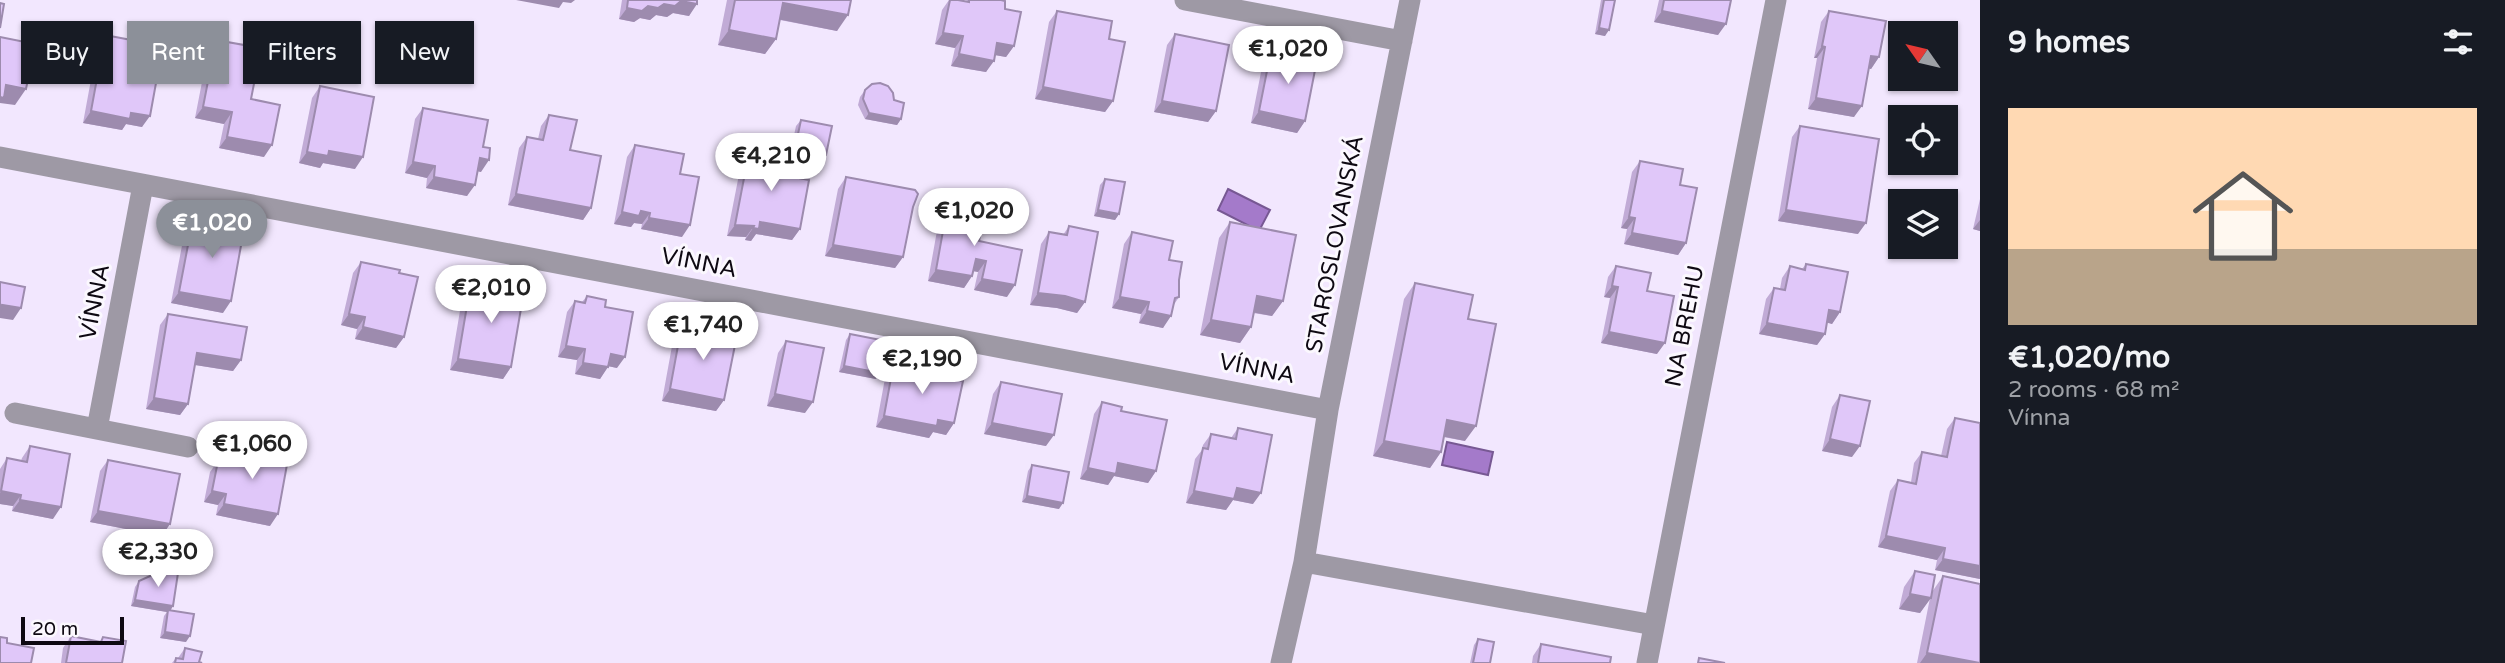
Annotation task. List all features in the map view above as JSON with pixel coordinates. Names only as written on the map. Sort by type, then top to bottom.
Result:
[{"type":"street","points":[[1185,0],[1402,41]]},
{"type":"street","name":"STAROSLOVANSKÁ","points":[[1281,663],[1304,562],[1328,410],[1410,0]]},
{"type":"street","name":"NA BREHU","points":[[1647,663],[1776,0]]},
{"type":"street","name":"VÍNNA","points":[[0,158],[1328,410]]},
{"type":"street","name":"VÍNNA","points":[[97,429],[144,185]]},
{"type":"street","points":[[15,413],[188,447]]},
{"type":"street","points":[[1304,562],[1654,625]]},
{"type":"shaded area","points":[[1228,189],[1270,210],[1259,231],[1218,210]]},
{"type":"shaded area","points":[[1447,442],[1493,452],[1488,475],[1442,465]]},
{"type":"building","points":[[628,0],[697,0],[697,4],[681,1],[675,6],[648,6],[642,11],[627,8]]},
{"type":"building","points":[[735,0],[851,0],[848,15],[783,3],[776,39],[729,30]]},
{"type":"building","points":[[950,0],[1001,0],[1005,1],[1005,9],[1021,12],[1014,46],[997,43],[994,61],[959,54],[963,36],[943,33]]},
{"type":"building","points":[[1604,0],[1615,0],[1609,30],[1599,28]]},
{"type":"building","points":[[1664,0],[1731,0],[1726,24],[1662,11]]},
{"type":"building","points":[[0,3],[4,4],[0,28]]},
{"type":"building","points":[[1057,11],[1112,21],[1109,39],[1125,42],[1113,101],[1043,87]]},
{"type":"building","points":[[1829,11],[1886,21],[1879,57],[1871,56],[1862,106],[1816,98]]},
{"type":"building","points":[[1175,34],[1229,45],[1216,111],[1162,101]]},
{"type":"building","points":[[0,37],[21,41],[21,84],[27,84],[26,89],[6,85],[4,98],[0,97]]},
{"type":"building","points":[[113,37],[127,39],[127,84],[156,84],[150,116],[131,113],[130,119],[91,111],[96,84],[113,84]]},
{"type":"building","points":[[229,42],[243,45],[243,84],[254,84],[251,99],[280,105],[272,145],[227,137],[232,112],[203,107],[207,84],[229,84]]},
{"type":"building","points":[[1271,51],[1317,60],[1305,121],[1259,111]]},
{"type":"building","points":[[872,84],[888,86],[894,100],[904,103],[901,119],[869,113],[863,99],[865,90]]},
{"type":"building","points":[[320,86],[374,97],[363,157],[329,151],[328,156],[307,152]]},
{"type":"building","points":[[423,108],[488,120],[483,147],[490,148],[489,160],[480,158],[475,185],[434,177],[435,166],[413,162]]},
{"type":"building","points":[[549,115],[577,120],[570,150],[601,156],[591,208],[516,194],[527,137],[543,140]]},
{"type":"building","points":[[801,120],[832,126],[826,155],[795,148]]},
{"type":"building","points":[[1800,126],[1879,139],[1866,223],[1786,210]]},
{"type":"building","points":[[635,145],[684,154],[680,174],[699,177],[690,225],[649,218],[650,213],[641,211],[639,216],[622,212]]},
{"type":"building","points":[[750,147],[787,155],[783,175],[809,180],[800,229],[760,222],[759,229],[753,228],[754,226],[735,225]]},
{"type":"building","points":[[1640,161],[1683,169],[1680,185],[1697,188],[1686,243],[1632,233],[1635,218],[1629,217]]},
{"type":"building","points":[[846,177],[915,190],[918,194],[903,257],[833,245]]},
{"type":"building","points":[[1105,179],[1125,182],[1119,214],[1098,210]]},
{"type":"building","points":[[948,203],[985,210],[979,241],[1022,250],[1015,285],[982,279],[986,261],[976,259],[972,276],[936,270]]},
{"type":"building","points":[[193,219],[244,229],[231,301],[179,292]]},
{"type":"building","points":[[1230,222],[1296,235],[1283,301],[1257,296],[1251,327],[1211,320]]},
{"type":"building","points":[[1069,226],[1098,232],[1085,302],[1065,296],[1038,293],[1049,232],[1067,235]]},
{"type":"building","points":[[1132,232],[1173,241],[1169,260],[1182,262],[1179,297],[1175,298],[1171,316],[1147,311],[1149,302],[1120,297]]},
{"type":"building","points":[[361,262],[400,270],[399,273],[418,277],[404,337],[363,327],[365,317],[349,314]]},
{"type":"building","points":[[1806,264],[1848,272],[1840,312],[1829,310],[1825,334],[1767,323],[1774,288],[1785,290],[1790,266],[1805,270]]},
{"type":"building","points":[[1616,266],[1651,273],[1647,291],[1674,296],[1665,343],[1609,332],[1618,287],[1612,286]]},
{"type":"building","points":[[0,282],[25,287],[21,308],[2,305],[0,314]]},
{"type":"building","points":[[471,282],[524,291],[511,367],[458,359]]},
{"type":"building","points":[[1415,283],[1473,295],[1468,319],[1496,324],[1476,426],[1447,420],[1441,452],[1384,441]]},
{"type":"building","points":[[587,296],[606,300],[605,307],[633,312],[625,357],[611,354],[608,367],[583,363],[585,349],[566,346],[575,301],[585,303]]},
{"type":"building","points":[[168,314],[247,327],[241,360],[197,353],[188,404],[154,398]]},
{"type":"building","points":[[682,324],[719,330],[718,337],[736,340],[724,400],[670,389]]},
{"type":"building","points":[[850,334],[886,341],[880,373],[844,366]]},
{"type":"building","points":[[786,341],[824,348],[813,402],[775,394]]},
{"type":"building","points":[[894,362],[934,369],[933,375],[963,381],[954,423],[938,420],[937,426],[884,416]]},
{"type":"building","points":[[1001,382],[1062,394],[1054,435],[992,423]]},
{"type":"building","points":[[1840,395],[1870,401],[1860,446],[1830,439]]},
{"type":"building","points":[[1102,402],[1122,407],[1121,411],[1167,420],[1156,471],[1118,463],[1116,474],[1088,468]]},
{"type":"building","points":[[1955,418],[1980,423],[1980,566],[1943,559],[1945,548],[1886,536],[1898,480],[1916,484],[1922,452],[1947,457]]},
{"type":"building","points":[[1238,428],[1272,435],[1261,493],[1237,488],[1234,499],[1194,491],[1203,448],[1208,449],[1211,434],[1236,439]]},
{"type":"building","points":[[30,446],[70,454],[61,507],[20,500],[21,495],[1,491],[7,458],[27,462]]},
{"type":"building","points":[[234,449],[288,459],[278,514],[224,504],[226,494],[212,491],[218,461],[231,464]]},
{"type":"building","points":[[108,460],[180,474],[170,524],[98,511]]},
{"type":"building","points":[[1032,465],[1069,472],[1063,503],[1027,496]]},
{"type":"building","points":[[161,571],[178,573],[173,606],[135,600],[139,581]]},
{"type":"building","points":[[1915,571],[1935,575],[1931,598],[1910,594]]},
{"type":"building","points":[[1943,576],[1980,584],[1980,663],[1927,653]]},
{"type":"building","points":[[168,610],[194,614],[190,636],[165,632]]},
{"type":"building","points":[[71,636],[101,642],[103,637],[126,641],[122,663],[66,663]]},
{"type":"building","points":[[0,637],[7,638],[7,643],[34,648],[31,663],[0,663]]},
{"type":"building","points":[[1478,639],[1494,642],[1490,663],[1473,663]]},
{"type":"building","points":[[1541,644],[1611,657],[1610,663],[1538,663]]},
{"type":"building","points":[[185,648],[202,652],[199,662],[202,663],[175,663],[176,658],[183,659]]},
{"type":"building","points":[[1699,658],[1725,663],[1698,663]]}]
